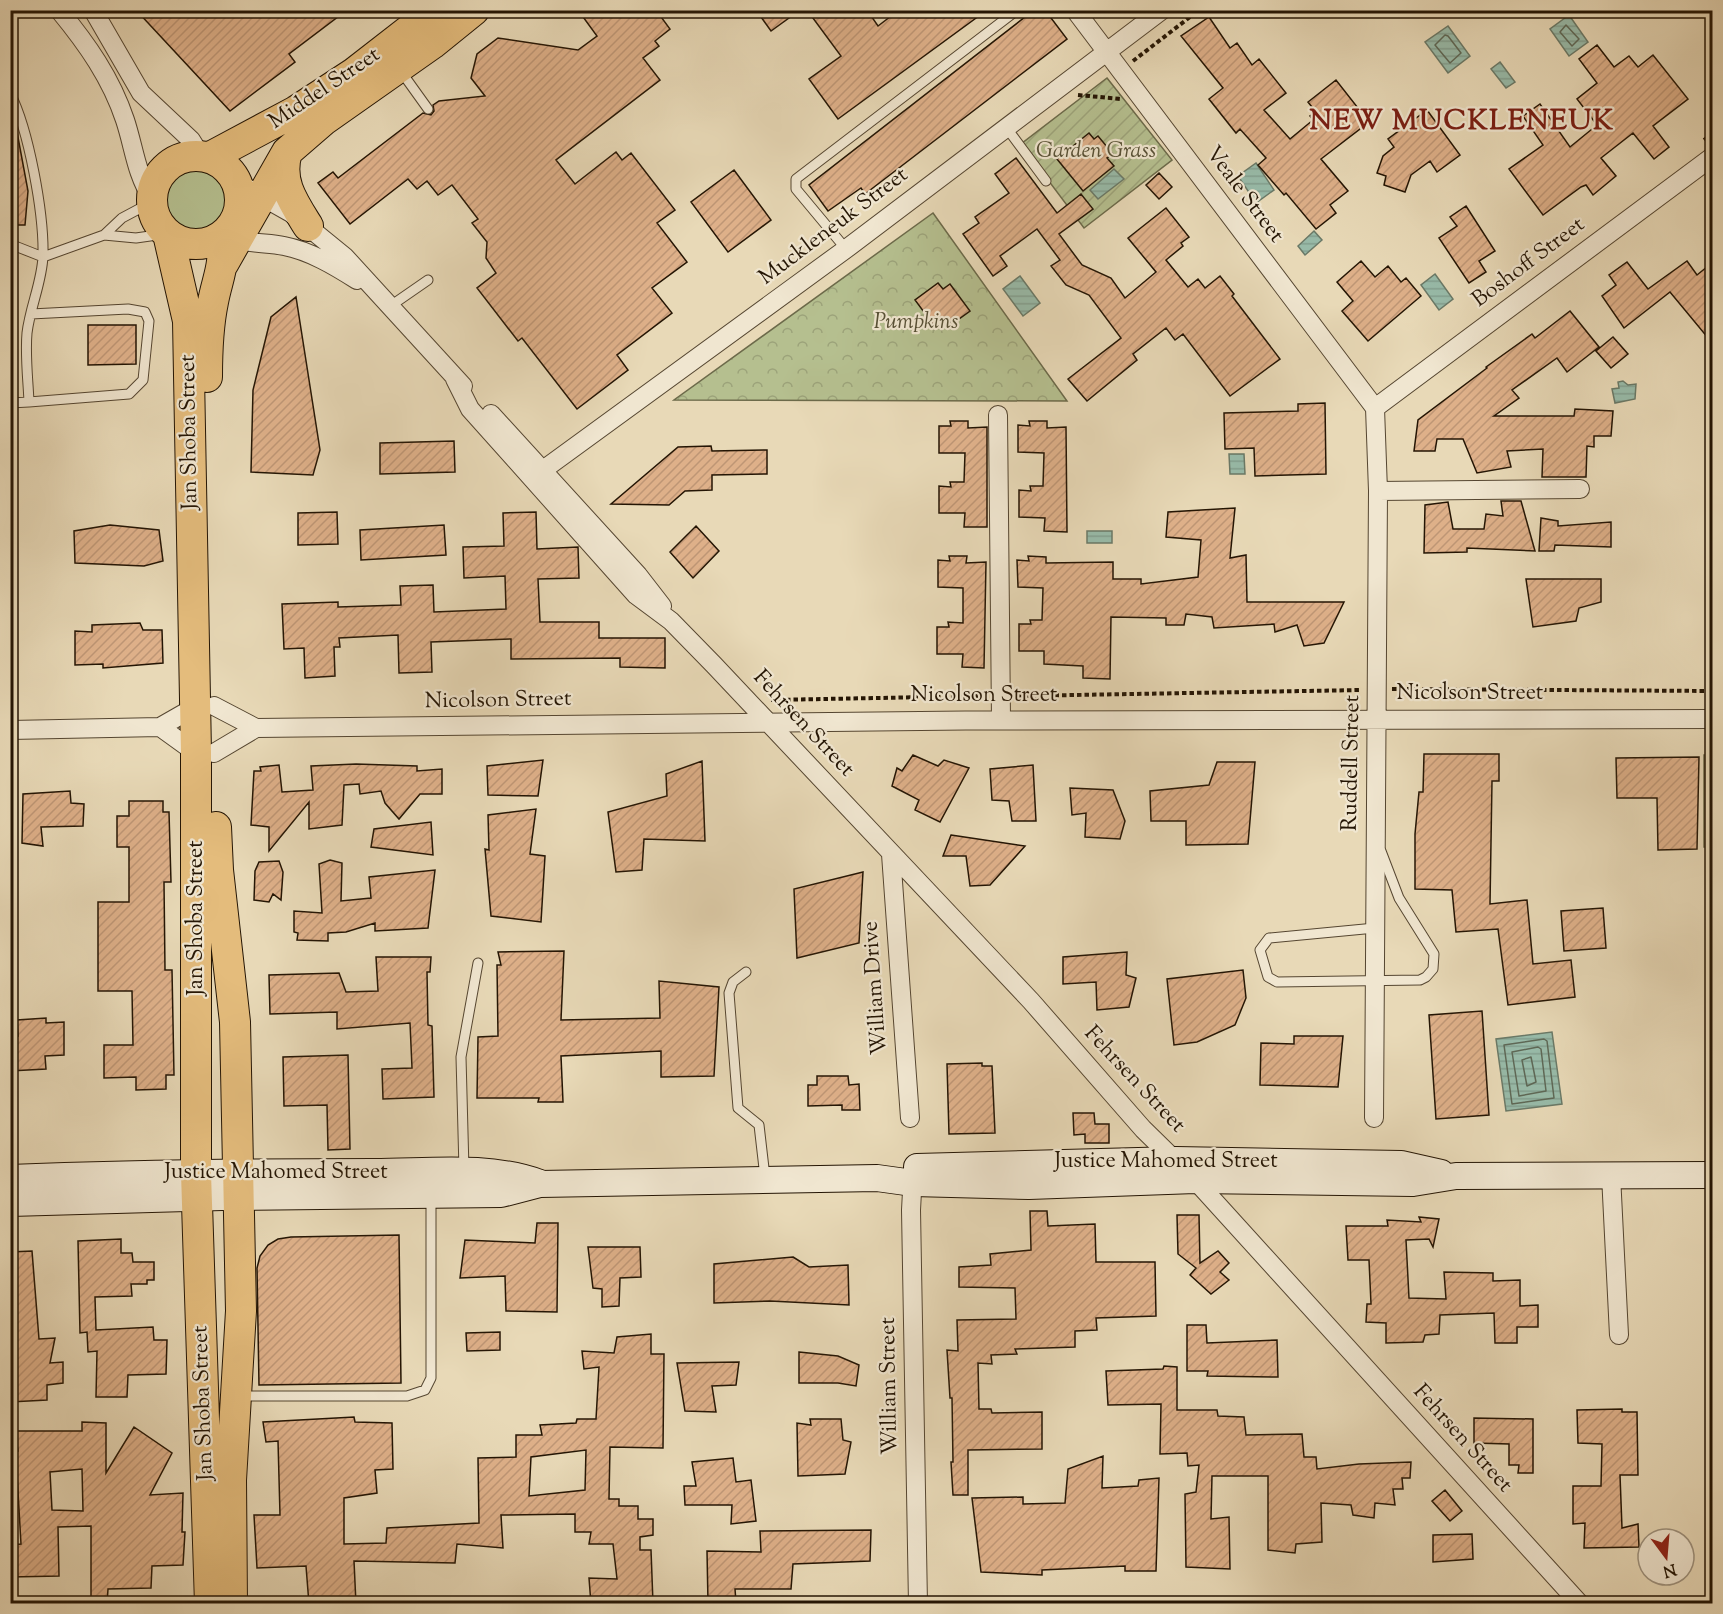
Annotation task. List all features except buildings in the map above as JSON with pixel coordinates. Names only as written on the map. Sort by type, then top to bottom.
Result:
[{"type":"main road","name":"Middel Street","points":[[206,157],[296,111],[354,73],[435,10]]},
{"type":"main road","name":"Middel Street","points":[[247,192],[287,152],[324,120],[399,68],[474,10]]},
{"type":"main road","name":"Middel Street","points":[[227,244],[247,192],[268,159],[292,137],[308,126],[324,120]]},
{"type":"main road","points":[[287,152],[283,163],[285,185],[308,226]]},
{"type":"main road","points":[[227,244],[193,244],[167,234],[155,217],[152,200],[160,175],[168,166],[189,156],[206,157],[231,172],[247,192]]},
{"type":"main road","name":"Jan Shoba Street","points":[[167,234],[188,321],[205,706]]},
{"type":"main road","name":"Jan Shoba Street","points":[[227,244],[209,326],[205,753],[218,1187],[240,1322],[231,1480],[232,1604]]},
{"type":"main road","name":"Jan Shoba Street","points":[[205,753],[235,1022],[218,1187],[204,1410],[210,1604]]},
{"type":"main road","name":"Justice Mahomed Street","points":[[10,1178],[431,1195],[501,1194],[540,1184],[877,1178],[1176,1160],[1401,1164],[1456,1176]]},
{"type":"main road","name":"Justice Mahomed Street","points":[[10,1203],[464,1172],[506,1174],[540,1184]]},
{"type":"main road","name":"Justice Mahomed Street","points":[[913,1175],[1029,1186],[1196,1180],[1413,1183],[1456,1176],[1713,1175]]},
{"type":"street","points":[[59,10],[89,49],[111,86],[127,128],[139,175],[152,200]]},
{"type":"street","points":[[93,10],[141,93],[206,157]]},
{"type":"street","name":"Veale Street","points":[[1075,10],[1375,408]]},
{"type":"street","name":"Muckleneuk Street","points":[[537,474],[846,249],[1162,10]]},
{"type":"street","name":"Boshoff Street","points":[[1375,408],[1708,149]]},
{"type":"street","name":"Fehrsen Street","points":[[247,192],[308,226],[345,257],[371,289],[455,379],[476,398],[537,474],[638,575],[671,621],[1030,1001],[1143,1129],[1196,1180],[1580,1604]]},
{"type":"street","name":"Fehrsen Street","points":[[227,244],[296,250],[334,266],[371,289]]},
{"type":"street","name":"Ruddell Street","points":[[1374,1118],[1377,979],[1375,719],[1368,686],[1378,491],[1375,408]]},
{"type":"street","points":[[998,415],[1001,720]]},
{"type":"street","points":[[1378,491],[1580,489]]},
{"type":"street","points":[[10,730],[160,727],[205,706]]},
{"type":"street","name":"Nicolson Street","points":[[205,706],[256,728],[766,721],[1713,719]]},
{"type":"street","points":[[160,727],[205,753]]},
{"type":"street","name":"Nicolson Street","points":[[205,753],[256,728]]},
{"type":"street","name":"William Drive","points":[[891,854],[910,1118]]},
{"type":"street","name":"William Street","points":[[913,1175],[911,1222],[918,1604]]},
{"type":"street","points":[[1611,1175],[1619,1335]]},
{"type":"lane","points":[[846,249],[796,189],[796,179],[1017,10]]},
{"type":"lane","points":[[399,68],[428,109]]},
{"type":"lane","points":[[10,93],[24,134],[32,169],[43,257],[27,333],[29,402]]},
{"type":"lane","points":[[1006,127],[1046,181]]},
{"type":"lane","points":[[10,244],[43,257],[104,235],[122,218],[152,200]]},
{"type":"lane","points":[[104,235],[136,238],[167,234]]},
{"type":"lane","points":[[389,308],[428,280]]},
{"type":"lane","points":[[10,403],[129,394],[142,380],[149,321],[145,312],[128,309],[31,314]]},
{"type":"lane","points":[[1375,834],[1399,897],[1434,954],[1435,961],[1430,974],[1420,980],[1277,982],[1268,977],[1260,950],[1269,938],[1375,928]]},
{"type":"lane","points":[[464,1172],[461,1058],[478,963]]},
{"type":"lane","points":[[746,972],[733,982],[729,993],[736,1098],[744,1115],[759,1125],[765,1180]]},
{"type":"lane","points":[[237,1396],[407,1396],[425,1390],[431,1378],[431,1195]]},
{"type":"path","points":[[1139,71],[1132,62],[1199,10]]},
{"type":"path","points":[[1078,95],[1128,100],[1121,91]]},
{"type":"path","points":[[1708,149],[1713,134]]},
{"type":"path","points":[[748,701],[1368,686],[1713,691]]},
{"type":"green space","name":"Garden Grass","points":[[1107,78],[1172,160],[1084,228],[1021,144]]},
{"type":"green space","points":[[189,171],[203,171],[215,176],[225,186],[230,205],[225,224],[215,234],[203,239],[189,239],[177,234],[167,224],[162,212],[162,198],[167,186],[177,176]]},
{"type":"green space","name":"Pumpkins","points":[[933,213],[1067,401],[674,400]]},
{"type":"green space","points":[[1704,755],[1712,755],[1712,847],[1704,847]]},
{"type":"water","points":[[1569,15],[1588,42],[1569,56],[1550,29]]},
{"type":"water","points":[[1448,26],[1470,56],[1448,73],[1425,42]]},
{"type":"water","points":[[1500,62],[1515,82],[1506,88],[1491,69]]},
{"type":"water","points":[[1256,163],[1274,190],[1256,203],[1238,176]]},
{"type":"water","points":[[1114,169],[1124,179],[1098,199],[1090,190]]},
{"type":"water","points":[[1314,231],[1322,240],[1305,255],[1298,246]]},
{"type":"water","points":[[1435,274],[1453,299],[1439,310],[1421,285]]},
{"type":"water","points":[[1020,276],[1040,303],[1023,316],[1003,289]]},
{"type":"water","points":[[1623,381],[1628,385],[1636,384],[1635,399],[1615,403],[1612,389],[1619,388],[1618,382]]},
{"type":"water","points":[[1229,454],[1244,454],[1245,474],[1230,474]]},
{"type":"water","points":[[1087,531],[1112,531],[1112,543],[1087,543]]},
{"type":"water","points":[[1552,1032],[1562,1104],[1506,1111],[1496,1039]]},
{"type":"district","name":"NEW MUCKLENEUK","points":[[1462,122]]}]
